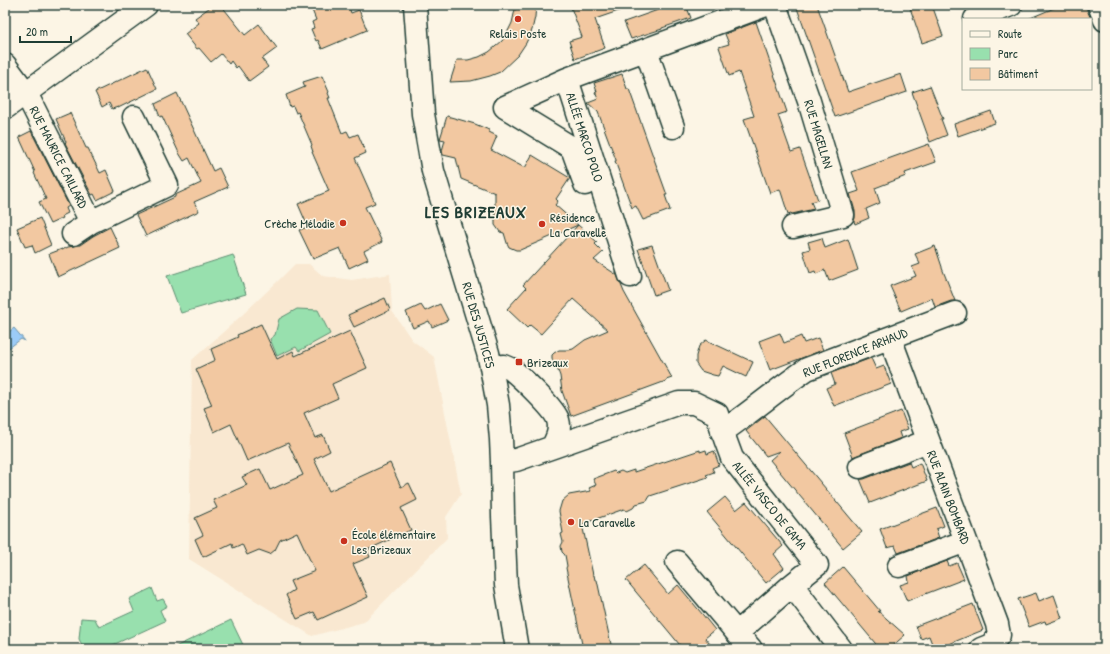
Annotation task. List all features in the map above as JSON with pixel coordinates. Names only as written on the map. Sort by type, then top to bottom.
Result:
[{"type":"street","name":"RUE DES JUSTICES","points":[[415,5],[423,114],[433,171],[492,367],[498,405],[502,462],[506,585],[517,649]]},
{"type":"street","name":"ALLÉE MARCO POLO","points":[[630,276],[567,79],[766,5]]},
{"type":"street","name":"RUE MAGELLAN","points":[[775,5],[809,101],[843,215],[793,227]]},
{"type":"street","points":[[963,5],[968,18]]},
{"type":"street","points":[[978,18],[1011,5]]},
{"type":"street","points":[[1099,5],[1105,20]]},
{"type":"street","name":"RUE MAURICE CAILLARD","points":[[5,108],[132,9]]},
{"type":"street","points":[[646,50],[673,127]]},
{"type":"street","name":"RUE MAURICE CAILLARD","points":[[5,66],[26,93],[92,222]]},
{"type":"street","points":[[567,79],[505,108],[572,148],[599,226],[618,239]]},
{"type":"street","name":"RUE MAURICE CAILLARD","points":[[73,234],[92,222],[167,185],[134,117]]},
{"type":"street","name":"RUE FLORENCE ARHAUD","points":[[722,432],[786,383],[807,369],[955,313]]},
{"type":"street","name":"RUE ALAIN BOMBARD","points":[[890,338],[997,624],[999,635],[991,645],[981,649]]},
{"type":"street","points":[[492,367],[504,366],[512,369],[551,408],[558,420],[559,430],[557,439],[552,447]]},
{"type":"street","name":"ALLÉE VASCO DE GAMA","points":[[502,462],[516,460],[679,403],[694,403],[717,414],[732,458],[818,565],[792,585]]},
{"type":"street","points":[[860,467],[928,441]]},
{"type":"street","points":[[899,566],[966,541]]},
{"type":"street","points":[[677,562],[744,641],[792,585],[835,648]]},
{"type":"shaded area","points":[[295,264],[309,264],[323,276],[352,280],[390,274],[392,311],[412,340],[434,357],[461,494],[446,517],[447,538],[364,622],[312,636],[189,559],[192,360],[241,316]]},
{"type":"green space","points":[[233,255],[246,294],[181,313],[167,276]]},
{"type":"green space","points":[[297,309],[318,310],[330,334],[299,351],[296,347],[277,356],[270,339],[275,335],[279,319]]},
{"type":"green space","points":[[152,588],[157,601],[163,599],[167,606],[160,610],[165,621],[104,649],[84,649],[79,639],[81,618],[95,619],[99,627],[134,611],[129,599]]},
{"type":"green space","points":[[231,620],[245,649],[171,649]]},
{"type":"water","points":[[14,328],[25,341],[21,339],[9,348],[5,342],[5,335]]},
{"type":"building","points":[[213,5],[221,5],[245,35],[259,24],[277,48],[262,59],[268,67],[249,81],[238,66],[236,68],[231,61],[229,64],[221,54],[211,62],[199,48],[197,49],[185,34],[199,23],[195,18]]},
{"type":"building","points":[[310,5],[341,5],[343,9],[349,7],[351,13],[359,10],[367,30],[322,49],[318,40],[316,41],[311,29],[314,28],[312,22],[316,20]]},
{"type":"building","points":[[516,5],[536,5],[532,30],[518,55],[500,72],[490,76],[471,81],[450,82],[457,60],[468,60],[479,57],[489,52],[502,41],[512,23]]},
{"type":"building","points":[[570,5],[629,5],[630,7],[595,19],[605,48],[575,59],[569,41],[582,37]]},
{"type":"building","points":[[672,5],[686,5],[691,18],[631,39],[624,22]]},
{"type":"building","points":[[796,5],[817,5],[848,92],[901,74],[907,92],[835,117]]},
{"type":"building","points":[[909,5],[932,5],[943,36],[922,43]]},
{"type":"building","points":[[1061,5],[1087,5],[1087,10],[1091,18],[1030,18]]},
{"type":"building","points":[[756,22],[787,112],[778,115],[791,152],[800,149],[818,200],[811,202],[814,209],[788,214],[780,189],[770,193],[744,119],[754,116],[739,72],[729,76],[719,47],[729,44],[725,34]]},
{"type":"building","points":[[147,67],[157,89],[118,108],[112,109],[109,103],[102,107],[95,92]]},
{"type":"building","points":[[622,74],[627,89],[629,89],[667,195],[665,195],[670,210],[643,220],[636,206],[632,208],[598,112],[588,103],[598,99],[595,92],[597,92],[594,83]]},
{"type":"building","points":[[322,76],[329,92],[330,98],[328,98],[342,133],[347,131],[350,137],[358,134],[366,153],[355,158],[375,203],[365,207],[382,242],[364,251],[368,259],[349,268],[340,248],[313,259],[299,230],[308,227],[298,204],[329,191],[312,152],[312,145],[298,112],[296,113],[293,106],[290,107],[286,95],[305,87],[303,82]]},
{"type":"building","points":[[930,86],[943,119],[941,119],[947,135],[930,142],[912,92]]},
{"type":"building","points":[[177,93],[213,171],[219,168],[228,187],[194,202],[199,211],[146,236],[136,215],[201,183],[189,158],[184,161],[179,153],[162,116],[160,117],[155,104]]},
{"type":"building","points":[[991,111],[995,123],[958,136],[954,124]]},
{"type":"building","points":[[70,113],[86,148],[88,148],[100,173],[106,170],[115,191],[97,200],[94,194],[92,195],[65,143],[66,142],[56,119]]},
{"type":"building","name":"Résidence La Caravelle","points":[[447,116],[475,124],[489,130],[489,132],[497,136],[491,150],[525,168],[532,155],[570,178],[556,199],[558,201],[555,205],[578,225],[520,250],[509,247],[504,233],[500,232],[495,225],[495,193],[461,179],[456,158],[443,155],[442,151],[445,140],[440,139]]},
{"type":"building","points":[[31,131],[69,206],[66,208],[68,213],[62,216],[63,218],[50,224],[39,202],[46,199],[19,137]]},
{"type":"building","points":[[929,144],[936,162],[905,173],[906,176],[875,188],[880,203],[866,209],[869,218],[855,224],[855,211],[850,194],[859,191],[852,172]]},
{"type":"building","points":[[40,218],[51,245],[35,253],[32,245],[25,247],[17,228]]},
{"type":"building","points":[[578,225],[597,242],[595,244],[603,252],[594,260],[617,275],[624,292],[672,378],[571,416],[562,391],[560,376],[553,361],[552,355],[559,350],[573,349],[585,340],[608,330],[573,299],[541,334],[530,325],[527,328],[507,309],[526,288],[523,285]]},
{"type":"building","points":[[110,227],[120,248],[58,277],[49,254],[68,247],[80,245]]},
{"type":"building","points":[[822,238],[825,248],[848,239],[858,270],[829,281],[825,270],[816,274],[815,271],[810,273],[803,251],[810,249],[808,242]]},
{"type":"building","points":[[652,245],[668,290],[654,295],[638,249]]},
{"type":"building","points":[[935,246],[955,301],[935,307],[932,298],[901,311],[890,286],[916,276],[912,267],[920,264],[915,254]]},
{"type":"building","points":[[385,298],[390,310],[354,327],[348,315]]},
{"type":"building","points":[[440,304],[448,320],[432,327],[429,321],[413,328],[406,312],[421,305],[425,311]]},
{"type":"building","points":[[261,324],[277,359],[293,351],[295,356],[350,331],[367,368],[332,384],[338,398],[304,413],[315,438],[323,435],[330,451],[314,459],[329,491],[390,463],[401,487],[409,483],[417,500],[401,508],[411,530],[367,550],[370,557],[353,564],[368,597],[318,620],[314,612],[297,619],[286,595],[294,590],[290,581],[315,571],[297,532],[280,540],[275,550],[270,554],[259,550],[247,555],[242,544],[233,548],[232,543],[203,557],[195,539],[203,535],[195,518],[217,508],[213,500],[247,485],[242,477],[260,469],[270,490],[303,475],[288,443],[247,461],[231,424],[214,432],[204,408],[212,405],[196,369],[215,360],[211,349],[238,337],[237,335]]},
{"type":"building","points":[[780,333],[784,343],[801,336],[804,343],[818,338],[823,350],[770,370],[759,341]]},
{"type":"building","points":[[706,340],[753,362],[746,377],[723,366],[718,376],[701,371],[696,364],[696,356],[699,346]]},
{"type":"building","points":[[871,358],[876,369],[884,366],[891,384],[834,406],[826,388],[835,384],[831,373]]},
{"type":"building","points":[[901,411],[908,429],[899,432],[901,438],[853,457],[844,433]]},
{"type":"building","points":[[765,416],[862,532],[843,548],[770,460],[780,451],[766,456],[746,431]]},
{"type":"building","points":[[700,450],[700,452],[706,450],[707,454],[714,451],[719,465],[712,468],[714,472],[706,475],[708,477],[650,496],[647,501],[636,504],[633,508],[627,511],[624,509],[582,524],[593,575],[595,580],[597,580],[612,649],[583,649],[566,568],[565,555],[562,552],[561,546],[563,542],[561,534],[563,533],[559,511],[562,501],[569,495],[591,491],[589,488],[596,485],[593,479],[614,471],[616,473],[621,471],[625,473],[634,470],[634,472]]},
{"type":"building","points":[[909,462],[911,467],[920,463],[927,481],[870,503],[860,479],[864,479]]},
{"type":"building","points":[[725,497],[736,510],[746,502],[783,546],[774,554],[784,568],[766,583],[707,512]]},
{"type":"building","points":[[937,508],[944,526],[936,529],[939,538],[898,553],[895,546],[887,548],[880,529]]},
{"type":"building","points":[[947,561],[949,566],[957,563],[964,579],[907,601],[900,585],[909,582],[908,576]]},
{"type":"building","points":[[644,565],[668,594],[678,585],[703,615],[715,630],[705,638],[714,649],[683,649],[626,580]]},
{"type":"building","points":[[843,567],[880,611],[878,611],[905,635],[889,649],[880,649],[825,583]]},
{"type":"building","points":[[1036,593],[1039,601],[1054,595],[1062,618],[1046,624],[1045,621],[1029,627],[1018,599]]},
{"type":"building","points":[[973,604],[983,630],[937,649],[934,649],[929,636],[921,639],[916,626]]},
{"type":"place","name":"Relais Poste","points":[[518,19]]},
{"type":"place","name":"Crèche Mélodie","points":[[343,223]]},
{"type":"place","name":"Résidence La Caravelle","points":[[542,224]]},
{"type":"place","name":"Brizeaux","points":[[519,362]]},
{"type":"place","name":"La Caravelle","points":[[571,522]]},
{"type":"place","name":"École élémentaire Les Brizeaux","points":[[344,541]]},
{"type":"district","name":"LES BRIZEAUX","points":[[476,212]]}]
